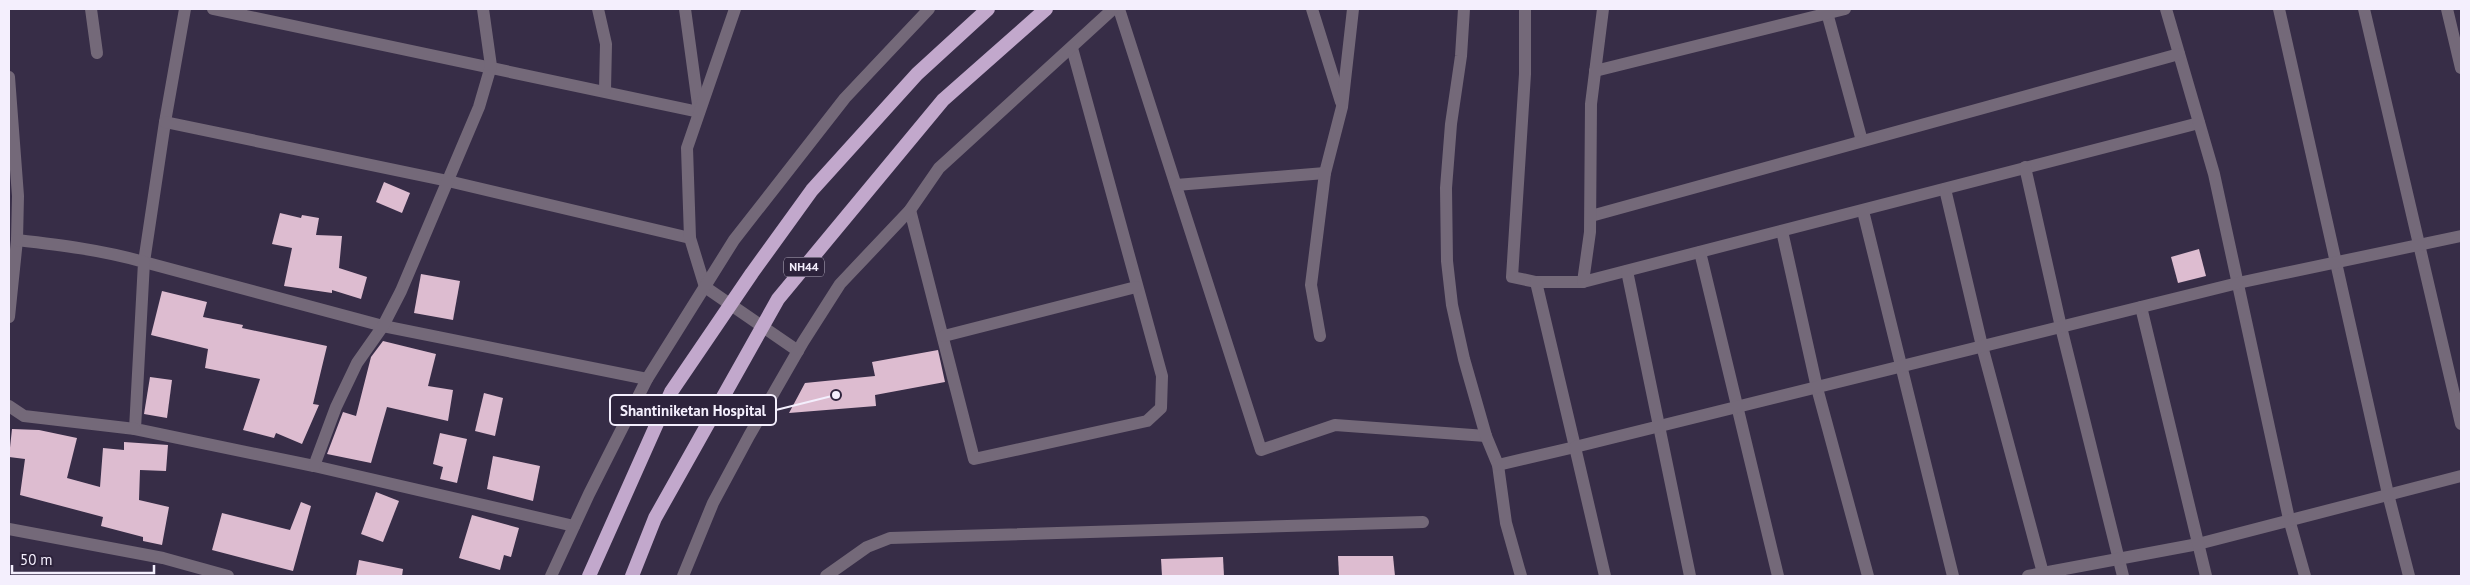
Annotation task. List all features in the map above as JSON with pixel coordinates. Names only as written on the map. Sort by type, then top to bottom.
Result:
[{"type":"highway","name":"NH44","points":[[589,576],[671,392],[730,304],[812,190],[917,74],[988,9]]},
{"type":"highway","name":"NH44","points":[[632,576],[655,518],[778,299],[943,100],[1046,9]]},
{"type":"street","points":[[91,9],[97,52]]},
{"type":"street","points":[[135,428],[144,262],[165,122],[185,9]]},
{"type":"street","points":[[213,9],[491,66],[699,112]]},
{"type":"street","points":[[314,466],[336,407],[357,363],[383,326],[425,237],[479,107],[491,66],[483,9]]},
{"type":"street","points":[[598,9],[606,44],[604,90]]},
{"type":"street","points":[[685,9],[699,112]]},
{"type":"street","points":[[734,9],[687,148],[690,238],[705,287],[798,351]]},
{"type":"street","points":[[551,576],[647,378],[734,240],[845,98],[929,9]]},
{"type":"street","points":[[683,576],[713,504],[798,351],[840,284],[910,210],[939,168],[1011,100],[1072,48],[1113,9]]},
{"type":"street","points":[[1119,9],[1261,450],[1335,425],[1486,436]]},
{"type":"street","points":[[1312,9],[1342,107]]},
{"type":"street","points":[[1320,336],[1311,285],[1325,173],[1342,107],[1353,9]]},
{"type":"street","points":[[1464,9],[1461,56],[1451,124],[1446,188],[1447,261],[1452,305],[1464,359],[1486,436],[1498,465],[1506,523],[1521,576]]},
{"type":"street","points":[[1526,9],[1525,74],[1512,277],[1536,282],[1583,282],[1627,272],[2199,123]]},
{"type":"street","points":[[1583,282],[1590,216],[1591,104],[1603,9]]},
{"type":"street","points":[[1595,71],[1827,11],[1845,9]]},
{"type":"street","points":[[2166,9],[2214,174],[2289,519],[2305,576]]},
{"type":"street","points":[[2279,9],[2388,494],[2409,576]]},
{"type":"street","points":[[2364,9],[2421,244],[2461,424]]},
{"type":"street","points":[[2447,9],[2461,68]]},
{"type":"street","points":[[1827,11],[1862,141]]},
{"type":"street","points":[[910,210],[944,336],[974,459],[1147,421],[1161,408],[1162,376],[1136,287],[1072,48]]},
{"type":"street","points":[[1590,216],[2179,54]]},
{"type":"street","points":[[9,77],[18,196],[17,240],[9,317]]},
{"type":"street","points":[[165,122],[448,181],[690,238]]},
{"type":"street","points":[[2025,167],[2061,327],[2123,576]]},
{"type":"street","points":[[1176,185],[1325,173]]},
{"type":"street","points":[[1945,189],[1982,346],[2044,575]]},
{"type":"street","points":[[1863,211],[1952,576]]},
{"type":"street","points":[[1782,231],[1817,388],[1868,576]]},
{"type":"street","points":[[1498,465],[1660,427],[2238,283],[2461,236]]},
{"type":"street","points":[[17,240],[116,254],[383,326],[647,378]]},
{"type":"street","points":[[1700,252],[1736,408],[1778,576]]},
{"type":"street","points":[[1627,272],[1690,576]]},
{"type":"street","points":[[1536,282],[1605,576]]},
{"type":"street","points":[[944,336],[1136,287]]},
{"type":"street","points":[[2141,307],[2206,576]]},
{"type":"street","points":[[9,406],[24,416],[135,428],[314,466],[574,526]]},
{"type":"street","points":[[2028,576],[2044,575],[2198,544],[2461,476]]},
{"type":"street","points":[[826,576],[867,547],[890,538],[1423,522]]},
{"type":"street","points":[[9,529],[163,558],[228,576]]},
{"type":"building","points":[[384,182],[410,193],[402,213],[376,202]]},
{"type":"building","points":[[280,213],[301,218],[302,215],[319,218],[316,235],[342,236],[339,268],[367,277],[361,299],[332,290],[332,293],[284,286],[292,248],[272,244]]},
{"type":"building","points":[[2199,249],[2206,276],[2178,283],[2171,257]]},
{"type":"building","points":[[421,274],[460,281],[453,320],[414,313]]},
{"type":"building","points":[[162,291],[207,302],[203,317],[243,325],[242,328],[327,346],[313,404],[319,405],[302,444],[276,433],[274,438],[243,430],[260,379],[205,368],[208,349],[151,335]]},
{"type":"building","points":[[383,341],[436,354],[428,386],[453,390],[448,421],[387,407],[371,463],[327,454],[343,412],[356,416],[371,357]]},
{"type":"building","points":[[938,350],[945,382],[875,395],[876,406],[789,413],[805,383],[875,376],[872,362]]},
{"type":"building","points":[[150,377],[172,380],[167,418],[144,414]]},
{"type":"building","points":[[484,393],[503,398],[495,436],[475,431]]},
{"type":"building","points":[[12,429],[39,430],[77,438],[67,478],[100,487],[103,448],[124,450],[124,442],[168,445],[166,471],[140,470],[139,500],[169,507],[162,545],[143,541],[143,537],[101,526],[103,517],[20,495],[25,459],[9,457]]},
{"type":"building","points":[[440,433],[467,439],[457,483],[440,479],[443,467],[433,464]]},
{"type":"building","points":[[493,456],[540,466],[533,501],[487,489]]},
{"type":"building","points":[[376,492],[399,501],[383,542],[361,534]]},
{"type":"building","points":[[301,502],[311,506],[293,571],[212,550],[222,513],[290,530]]},
{"type":"building","points":[[472,515],[519,528],[511,557],[504,555],[500,570],[459,558]]},
{"type":"building","points":[[1338,556],[1393,556],[1395,576],[1339,576]]},
{"type":"building","points":[[1223,557],[1224,576],[1162,576],[1161,559]]},
{"type":"building","points":[[359,560],[403,569],[402,576],[356,576]]},
{"type":"place","name":"Shantiniketan Hospital","points":[[836,395]]}]
